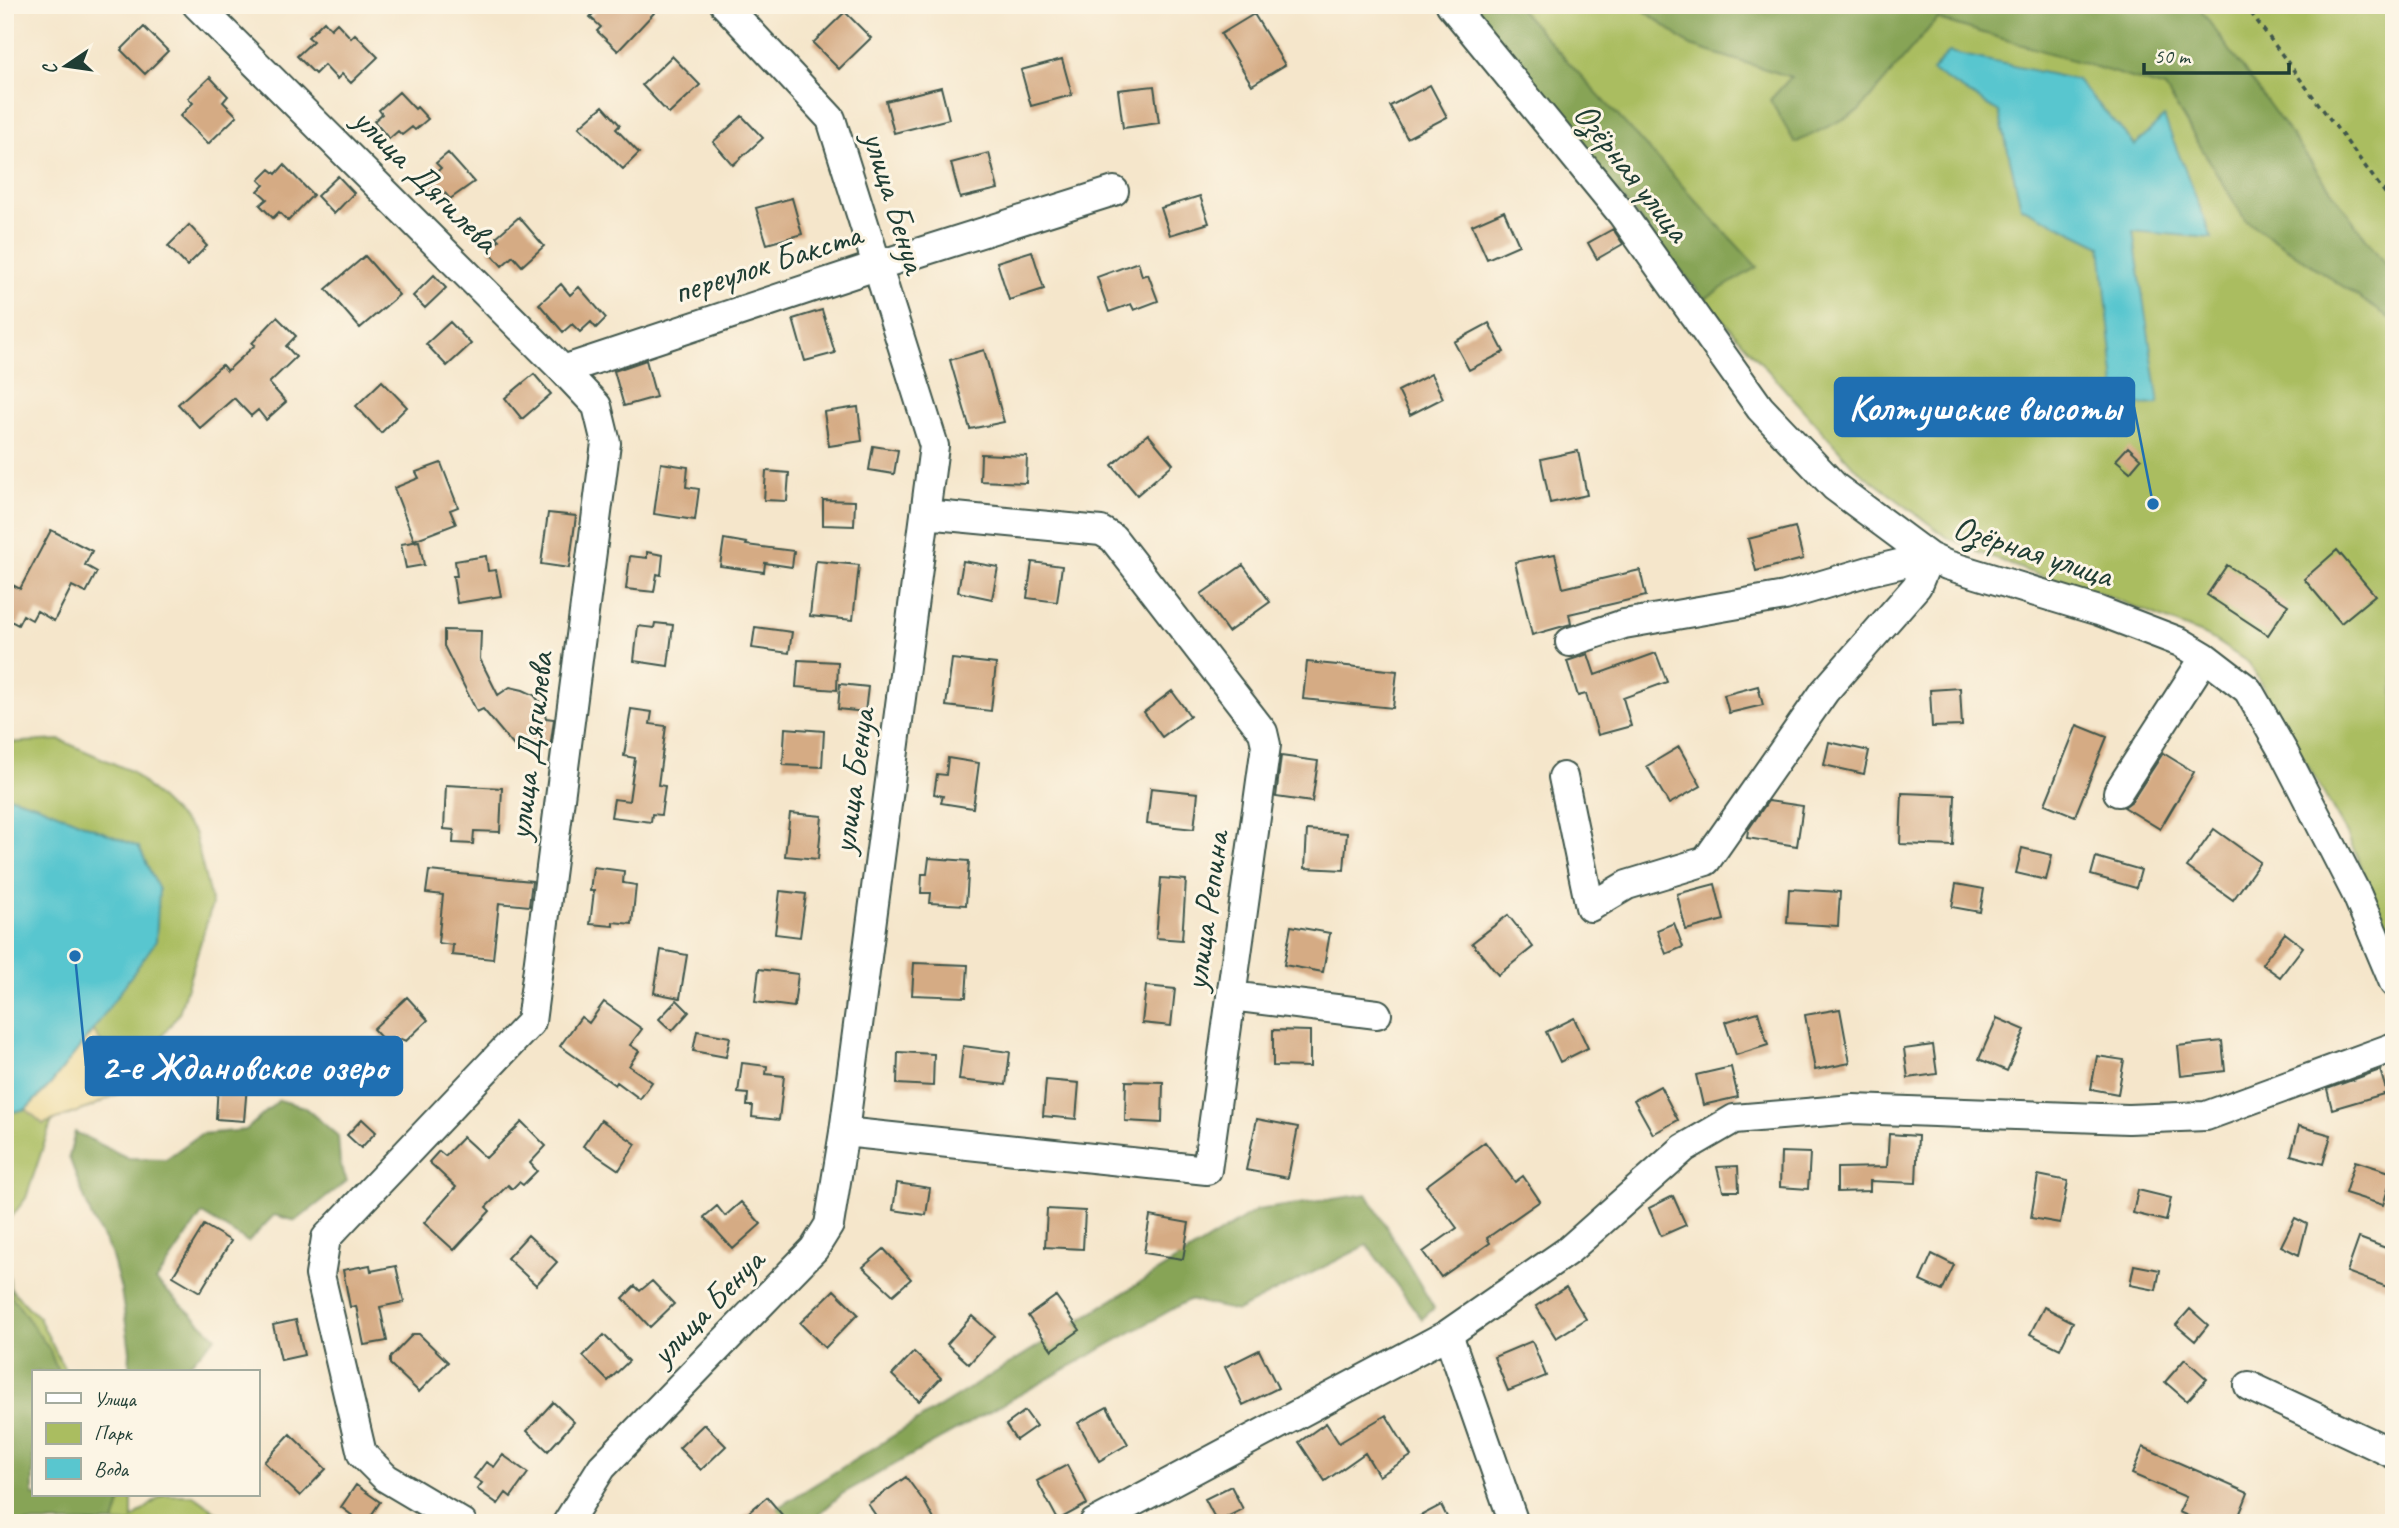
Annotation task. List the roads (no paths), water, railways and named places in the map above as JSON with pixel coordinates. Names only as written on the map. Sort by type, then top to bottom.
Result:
[{"type":"street","name":"улица Дягилева","points":[[197,5],[597,406],[606,443],[531,1022],[326,1238],[320,1275],[362,1454],[386,1478],[462,1523]]},
{"type":"street","name":"улица Бенуа","points":[[567,1523],[602,1467],[814,1250],[829,1225],[844,1132],[934,446],[831,119],[725,5]]},
{"type":"street","name":"Озёрная улица","points":[[1451,5],[1622,214],[1760,408],[1835,487],[1929,557],[1947,565],[2099,611],[2180,642],[2205,657],[2248,690],[2284,753],[2357,895],[2394,983]]},
{"type":"street","name":"переулок Бакста","points":[[563,370],[876,265],[1114,191]]},
{"type":"street","name":"улица Репина","points":[[844,1132],[1207,1170],[1266,745],[1263,732],[1113,538],[1101,531],[925,514]]},
{"type":"street","points":[[1570,642],[1624,624],[1785,596],[1869,571],[1929,557]]},
{"type":"street","points":[[1563,777],[1590,907],[1627,885],[1706,860],[1825,691],[1917,586],[1929,557]]},
{"type":"street","points":[[2118,792],[2205,657]]},
{"type":"street","points":[[1231,996],[1377,1014]]},
{"type":"street","points":[[1094,1523],[1447,1334],[1569,1250],[1684,1148],[1734,1119],[1768,1114],[1853,1109],[2128,1119],[2206,1116],[2394,1047]]},
{"type":"street","points":[[1447,1334],[1514,1523]]},
{"type":"street","points":[[2249,1386],[2394,1454]]},
{"type":"water","points":[[1949,52],[2077,80],[2135,145],[2164,117],[2212,238],[2133,231],[2159,404],[2117,406],[2101,246],[2021,207],[1999,112],[1932,71]]},
{"type":"water","points":[[5,795],[38,805],[139,847],[159,890],[156,941],[50,1085],[26,1109],[5,1114]]},
{"type":"place","name":"Колтушские высоты","points":[[2153,504]]},
{"type":"place","name":"2-е Ждановское озеро","points":[[75,956]]}]
